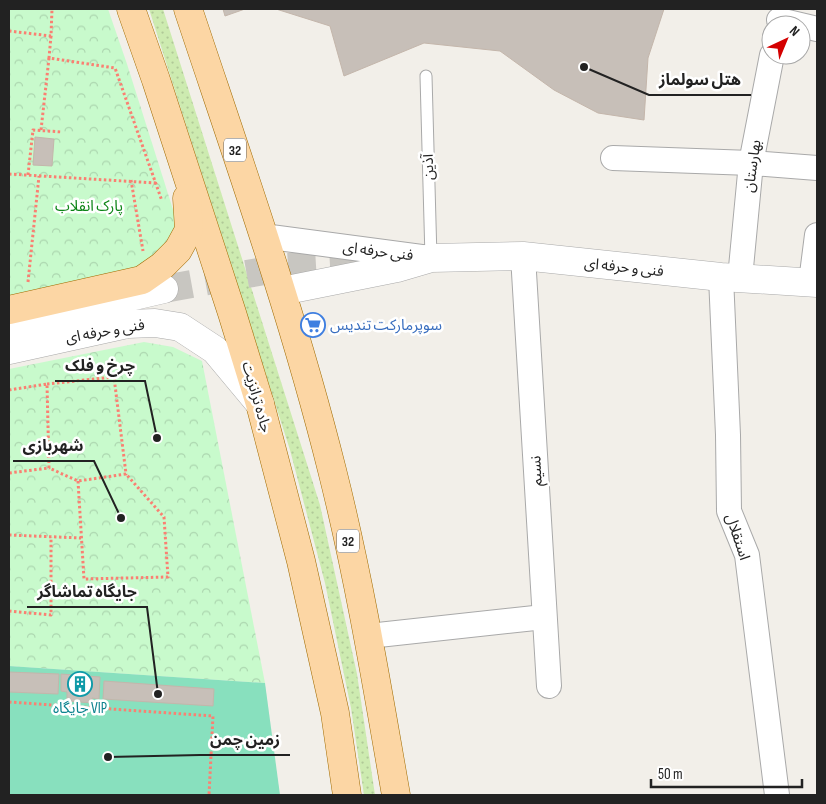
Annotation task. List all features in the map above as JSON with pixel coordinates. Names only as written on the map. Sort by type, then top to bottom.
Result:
[{"type":"main road","name":"جاده ترانزیت","points":[[131,9],[186,172],[260,404],[301,561],[331,694],[347,795]]},
{"type":"main road","name":"32","points":[[188,9],[282,291],[332,470],[369,636],[396,795]]},
{"type":"main road","points":[[9,310],[142,280],[162,266],[178,250],[189,230],[186,172]]},
{"type":"street","name":"بهارستان","points":[[730,277],[770,65]]},
{"type":"street","points":[[613,158],[751,163],[817,168]]},
{"type":"street","points":[[814,282],[817,235]]},
{"type":"street","name":"فنی حرفه ای","points":[[263,236],[431,258]]},
{"type":"street","name":"فنی و حرفه ای","points":[[431,258],[523,256],[730,277],[814,282]]},
{"type":"street","name":"نسيم","points":[[523,256],[549,686]]},
{"type":"street","name":"فنی حرفه ای","points":[[282,291],[397,268],[431,258]]},
{"type":"street","name":"استقلال","points":[[730,277],[729,511],[747,555],[777,795]]},
{"type":"street","points":[[9,325],[164,289]]},
{"type":"street","name":"فنی و حرفه ای","points":[[9,350],[127,324],[155,323],[180,327],[215,350],[260,404]]},
{"type":"street","points":[[369,636],[544,617]]},
{"type":"lane","name":"آذین","points":[[426,76],[431,258]]},
{"type":"path","points":[[40,130],[49,58],[52,9]]},
{"type":"path","points":[[9,31],[51,36]]},
{"type":"path","points":[[49,58],[115,68],[164,206]]},
{"type":"path","points":[[28,175],[32,130],[62,132]]},
{"type":"path","points":[[9,174],[156,183]]},
{"type":"path","points":[[27,284],[39,176]]},
{"type":"path","points":[[130,180],[145,257]]},
{"type":"path","points":[[9,390],[114,377],[126,474],[164,517],[168,577],[84,578],[78,481]]},
{"type":"path","points":[[47,384],[50,468]]},
{"type":"path","points":[[9,473],[50,468],[78,481],[126,474]]},
{"type":"path","points":[[9,534],[81,538]]},
{"type":"path","points":[[9,611],[51,615],[51,537]]},
{"type":"path","points":[[9,702],[213,716],[209,795]]},
{"type":"green space","name":"پارک انقلاب","points":[[9,9],[108,9],[176,219],[175,236],[148,264],[9,304]]},
{"type":"green space","points":[[149,9],[163,9],[320,505],[357,674],[375,795],[364,795],[351,708],[325,583],[290,450]]},
{"type":"green space","points":[[144,342],[173,347],[202,361],[265,683],[9,666],[9,369]]},
{"type":"green space","points":[[9,666],[265,683],[280,795],[9,795]]},
{"type":"building","points":[[223,9],[245,9],[225,16]]},
{"type":"building","points":[[276,9],[664,9],[648,58],[644,120],[598,113],[554,90],[500,51],[424,43],[344,76],[330,26]]},
{"type":"building","points":[[35,137],[54,139],[52,166],[33,165]]},
{"type":"building","points":[[9,672],[59,674],[58,694],[9,692]]},
{"type":"building","name":"جایگاه VIP","points":[[61,674],[100,677],[99,699],[92,698],[92,703],[67,701],[67,692],[61,691]]},
{"type":"building","points":[[104,681],[214,689],[213,706],[103,699]]},
{"type":"tunnel","points":[[164,289],[286,267],[388,261]]},
{"type":"place","name":"هتل سولماز","points":[[584,67]]},
{"type":"place","name":"سوپرمارکت تندیس","points":[[313,325]]},
{"type":"place","name":"چرخ و فلک","points":[[157,438]]},
{"type":"place","name":"شهربازی","points":[[121,518]]},
{"type":"place","name":"جایگاه VIP","points":[[80,684]]},
{"type":"place","name":"جایگاه تماشاگر","points":[[158,694]]},
{"type":"place","name":"زمین چمن","points":[[108,757]]}]
